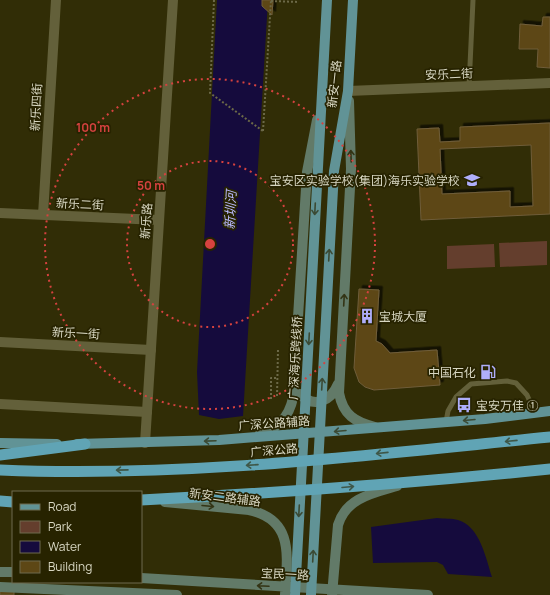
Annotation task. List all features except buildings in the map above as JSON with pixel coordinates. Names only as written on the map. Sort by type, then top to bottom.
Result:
[{"type":"highway","name":"广深公路","points":[[0,470],[39,472],[155,470],[255,464],[550,437]]},
{"type":"highway","points":[[0,456],[85,444]]},
{"type":"highway","points":[[142,500],[270,494],[550,469]]},
{"type":"highway","points":[[0,501],[12,502]]},
{"type":"main road","name":"新安一路","points":[[318,170],[327,0]]},
{"type":"main road","name":"新安一路","points":[[311,595],[334,171],[348,91],[353,0]]},
{"type":"main road","points":[[348,91],[351,169],[339,381],[341,403],[349,416],[361,424],[378,428]]},
{"type":"main road","points":[[250,438],[268,432],[285,419],[291,409],[295,381],[307,172],[322,94]]},
{"type":"main road","name":"广深海乐跨线桥","points":[[295,595],[318,170]]},
{"type":"main road","points":[[295,381],[300,394],[310,402],[328,399],[332,395],[339,381]]},
{"type":"main road","name":"广深公路辅路","points":[[0,443],[145,443],[250,438],[446,422],[550,411]]},
{"type":"main road","points":[[332,592],[338,525],[341,515],[356,500],[409,482]]},
{"type":"main road","name":"新安二路辅路","points":[[142,500],[249,510],[261,513],[270,518],[284,535],[287,546],[285,591]]},
{"type":"main road","points":[[0,572],[12,572]]},
{"type":"main road","name":"宝民一路","points":[[142,578],[285,591],[428,595]]},
{"type":"main road","points":[[0,587],[177,595]]},
{"type":"street","name":"新乐四街","points":[[43,215],[56,0]]},
{"type":"street","name":"新乐路","points":[[145,443],[174,0]]},
{"type":"street","name":"安乐二街","points":[[348,91],[550,83]]},
{"type":"street","name":"新乐二街","points":[[0,213],[159,220]]},
{"type":"street","name":"新乐一街","points":[[0,342],[151,350]]},
{"type":"street","points":[[0,404],[147,412]]},
{"type":"lane","points":[[469,86],[473,0]]},
{"type":"lane","points":[[446,422],[448,411],[456,397],[471,384],[507,381],[516,383],[527,395],[534,413]]},
{"type":"path","points":[[214,0],[210,93],[263,131],[271,0],[299,2]]},
{"type":"path","points":[[277,396],[278,350]]},
{"type":"path","points":[[271,399],[271,378],[277,378]]},
{"type":"green space","points":[[547,241],[547,265],[500,267],[499,243]]},
{"type":"green space","points":[[494,244],[495,267],[447,269],[447,246]]},
{"type":"water","name":"新圳河","points":[[217,0],[268,0],[243,416],[219,419],[199,415],[197,372]]},
{"type":"water","points":[[437,518],[458,520],[466,523],[472,529],[481,544],[492,577],[448,574],[443,565],[437,562],[373,563],[371,527]]},
{"type":"place","name":"宝安区实验学校(集团)海乐实验学校","points":[[472,180]]},
{"type":"place","name":"宝城大厦","points":[[367,316]]},
{"type":"place","name":"中国石化","points":[[488,372]]},
{"type":"place","name":"宝安万佳 ①","points":[[464,405]]}]
